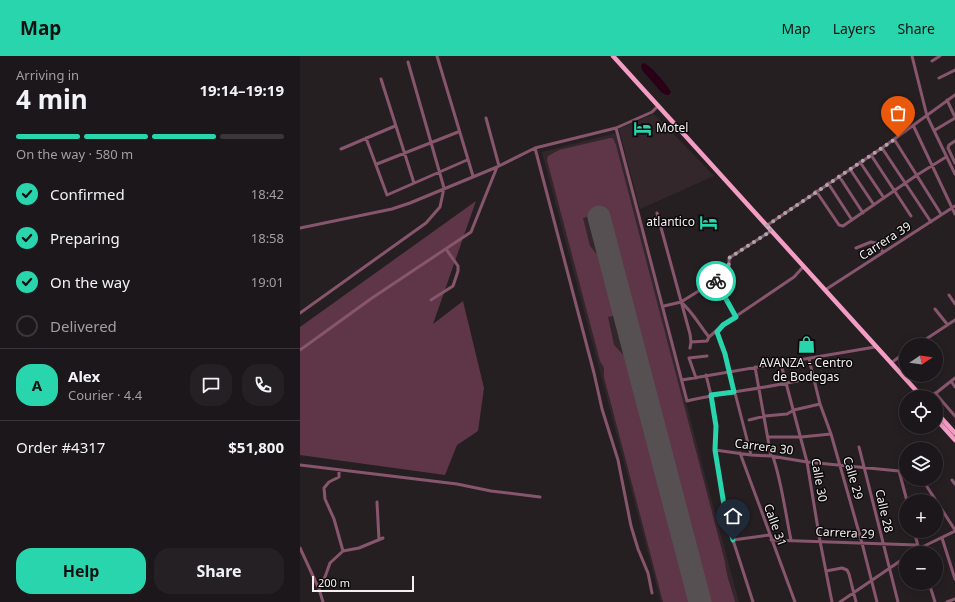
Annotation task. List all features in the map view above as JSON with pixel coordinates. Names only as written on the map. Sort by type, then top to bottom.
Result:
[{"type":"highway","points":[[613,56],[899,373]]},
{"type":"highway","points":[[907,382],[913,390]]},
{"type":"highway","points":[[907,382],[915,390]]},
{"type":"highway","points":[[943,420],[955,433]]},
{"type":"highway","points":[[943,427],[955,440]]},
{"type":"street","points":[[437,56],[472,176]]},
{"type":"street","points":[[912,56],[927,116],[955,174]]},
{"type":"street","points":[[932,61],[940,56]]},
{"type":"street","points":[[300,313],[426,223],[440,207],[444,188],[408,62]]},
{"type":"street","points":[[939,78],[955,70]]},
{"type":"street","points":[[381,79],[414,183]]},
{"type":"street","points":[[766,226],[882,148],[955,95]]},
{"type":"street","points":[[935,130],[955,118],[947,100]]},
{"type":"street","points":[[300,228],[392,209],[410,203],[498,166],[535,148],[616,128],[652,112],[658,106]]},
{"type":"street","points":[[300,350],[372,298],[470,232],[498,166],[486,118]]},
{"type":"street","points":[[913,125],[932,166],[954,207],[955,214]]},
{"type":"street","points":[[341,149],[395,126]]},
{"type":"street","points":[[616,128],[664,306],[687,401],[711,395],[786,384],[814,377]]},
{"type":"street","points":[[376,164],[432,144],[458,132]]},
{"type":"street","points":[[366,138],[387,195],[467,160]]},
{"type":"street","points":[[894,139],[941,214]]},
{"type":"street","points":[[955,141],[949,145],[948,148],[955,164]]},
{"type":"street","points":[[535,148],[602,409],[618,460],[631,526],[638,549],[648,573],[652,593]]},
{"type":"street","points":[[882,148],[931,222]]},
{"type":"street","points":[[871,155],[911,216]]},
{"type":"street","points":[[816,191],[839,225],[844,226],[917,175],[946,157]]},
{"type":"street","points":[[860,162],[884,198]]},
{"type":"street","points":[[850,169],[874,205]]},
{"type":"street","points":[[839,176],[863,213]]},
{"type":"street","points":[[828,183],[852,220]]},
{"type":"street","name":"Carrera 39","points":[[825,290],[954,207]]},
{"type":"street","points":[[657,213],[691,342],[690,348]]},
{"type":"street","points":[[664,306],[681,302],[724,275],[729,268],[729,258],[771,231]]},
{"type":"street","points":[[856,248],[871,242],[876,243],[883,252]]},
{"type":"street","points":[[431,300],[453,286],[458,271],[458,266],[446,248]]},
{"type":"street","points":[[691,342],[707,341],[709,337],[717,332],[723,325],[794,277],[803,267]]},
{"type":"street","points":[[715,281],[736,317]]},
{"type":"street","points":[[949,295],[955,304]]},
{"type":"street","points":[[681,302],[688,308],[709,337]]},
{"type":"street","points":[[935,309],[947,324]]},
{"type":"street","points":[[927,338],[955,320]]},
{"type":"street","points":[[717,332],[730,372],[751,455]]},
{"type":"street","points":[[682,380],[875,347]]},
{"type":"street","points":[[696,378],[689,358],[706,356]]},
{"type":"street","points":[[890,363],[899,357]]},
{"type":"street","name":"Calle 29","points":[[809,359],[820,404],[840,464],[877,602]]},
{"type":"street","name":"Calle 30","points":[[781,364],[807,462],[832,602]]},
{"type":"street","points":[[755,367],[772,456],[780,478],[781,492],[792,540]]},
{"type":"street","points":[[706,376],[716,426],[715,450],[724,505],[733,540],[753,602]]},
{"type":"street","points":[[939,390],[955,378]]},
{"type":"street","points":[[951,382],[955,387]]},
{"type":"street","points":[[943,402],[955,416]]},
{"type":"street","points":[[749,420],[765,416],[787,414],[794,410],[820,404]]},
{"type":"street","points":[[768,437],[801,437],[831,434]]},
{"type":"street","name":"Calle 28","points":[[859,447],[898,602]]},
{"type":"street","name":"Carrera 30","points":[[715,450],[751,455],[772,456],[807,462],[840,464],[899,471]]},
{"type":"street","name":"Calle 31","points":[[740,453],[795,602]]},
{"type":"street","points":[[300,465],[457,484],[491,491],[540,497]]},
{"type":"street","points":[[339,470],[339,477],[330,482],[324,488],[325,499],[334,519],[343,551]]},
{"type":"street","points":[[952,480],[955,484]]},
{"type":"street","points":[[926,486],[955,531],[943,537]]},
{"type":"street","points":[[319,589],[325,578],[330,563],[343,551],[359,548],[381,539],[377,502]]},
{"type":"street","points":[[733,540],[769,535]]},
{"type":"street","points":[[921,546],[942,538],[955,580]]},
{"type":"street","name":"Carrera 29","points":[[771,540],[820,541],[900,546]]},
{"type":"street","points":[[300,548],[319,589],[323,602]]},
{"type":"street","points":[[840,602],[899,562]]},
{"type":"street","points":[[826,571],[842,568],[847,570],[850,574],[856,602]]},
{"type":"street","points":[[931,590],[935,602]]},
{"type":"street","points":[[947,602],[955,599]]},
{"type":"shaded area","points":[[643,63],[650,67],[662,80],[671,92],[669,95],[661,92],[642,70],[641,66]]},
{"type":"shaded area","points":[[654,114],[714,176],[640,209],[619,129]]},
{"type":"shaded area","points":[[616,133],[739,602],[661,602],[542,152]]},
{"type":"shaded area","points":[[613,138],[616,145],[735,602],[709,602],[606,212],[583,218],[590,246],[604,263],[616,315],[608,317],[614,345],[630,362],[693,602],[663,602],[604,377],[604,368],[600,361],[547,160],[548,156],[559,150]]},
{"type":"shaded area","points":[[476,201],[433,324],[463,301],[484,388],[478,431],[457,445],[445,475],[300,455],[300,327]]},
{"type":"runway","points":[[599,217],[700,602]]},
{"type":"way so far","points":[[716,281],[724,275],[729,268],[729,258],[771,231],[766,226],[898,137]]},
{"type":"place","name":"Motel","points":[[643,128]]},
{"type":"place","name":"atlantico","points":[[708,222]]},
{"type":"place","name":"AVANZA - Centro de Bodegas","points":[[806,344]]},
{"type":"route","points":[[716,281],[736,317],[723,325],[717,332],[725,354],[734,392],[711,395],[716,426],[715,450],[724,505],[733,540]]}]
